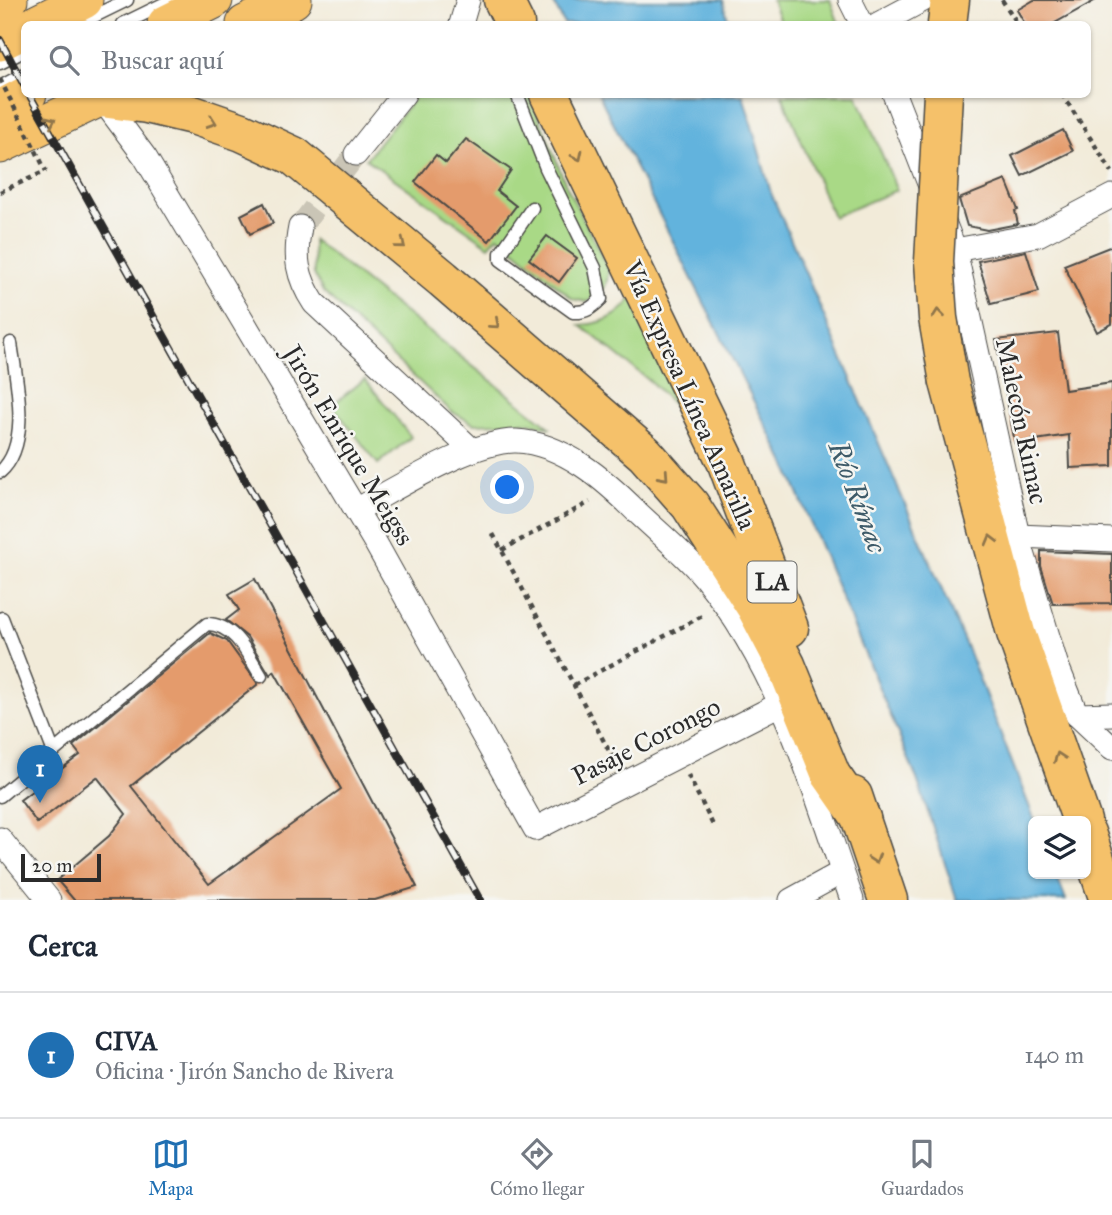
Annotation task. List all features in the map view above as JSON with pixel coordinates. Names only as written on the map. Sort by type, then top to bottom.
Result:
[{"type":"highway","points":[[501,0],[513,21]]},
{"type":"highway","points":[[947,21],[950,0]]},
{"type":"highway","points":[[116,98],[193,115],[242,132],[294,156],[443,279],[645,454],[690,505],[755,606],[792,678],[831,775],[861,818]]},
{"type":"highway","name":"Vía Expresa Línea Amarilla","points":[[551,98],[726,461],[861,818],[888,900]]},
{"type":"highway","points":[[943,98],[934,262],[938,318],[949,382],[1016,633],[1080,816]]},
{"type":"highway","points":[[1091,848],[1109,900]]},
{"type":"main road","points":[[0,4],[9,0]]},
{"type":"main road","points":[[42,21],[84,0]]},
{"type":"main road","points":[[172,21],[214,0]]},
{"type":"main road","points":[[251,21],[293,0]]},
{"type":"main road","points":[[0,42],[21,32]]},
{"type":"main road","points":[[0,108],[21,98]]},
{"type":"main road","points":[[0,145],[101,98]]},
{"type":"street","points":[[462,21],[468,0]]},
{"type":"street","points":[[850,0],[860,21]]},
{"type":"street","points":[[884,21],[923,0]]},
{"type":"street","name":"Jirón Enrique Meigss","points":[[106,98],[356,510],[535,829]]},
{"type":"street","points":[[356,154],[401,98]]},
{"type":"street","name":"Malecón Rimac","points":[[896,98],[956,250],[1018,536],[1056,663],[1077,715],[1112,748]]},
{"type":"street","points":[[956,250],[1038,234],[1112,196]]},
{"type":"street","points":[[300,227],[296,264],[301,283],[314,303],[472,450]]},
{"type":"street","points":[[356,510],[472,450],[495,442],[539,444],[566,456],[617,492],[704,577],[740,626],[782,703],[852,900]]},
{"type":"street","points":[[1018,536],[1112,540]]},
{"type":"street","name":"Pasaje Corongo","points":[[535,829],[782,703]]},
{"type":"street","points":[[1077,715],[1112,714]]},
{"type":"street","points":[[0,839],[49,900]]},
{"type":"street","points":[[791,900],[842,872]]},
{"type":"lane","points":[[84,21],[127,0]]},
{"type":"lane","points":[[129,21],[172,0]]},
{"type":"lane","points":[[499,21],[501,0]]},
{"type":"lane","points":[[0,63],[21,52]]},
{"type":"lane","points":[[0,87],[21,76]]},
{"type":"lane","points":[[519,98],[546,168],[595,268],[601,299],[593,307],[580,313],[573,312],[501,260],[501,253],[532,208]]},
{"type":"lane","points":[[0,472],[8,465],[17,437],[18,395],[11,343]]},
{"type":"lane","points":[[2,618],[53,750]]},
{"type":"lane","points":[[0,796],[207,624],[226,628],[239,641],[261,676]]},
{"type":"path","points":[[1002,0],[1016,21]]},
{"type":"path","points":[[0,79],[46,171],[0,192]]},
{"type":"path","points":[[1065,98],[1112,172]]},
{"type":"path","points":[[502,550],[584,504],[617,492]]},
{"type":"path","points":[[493,534],[626,783]]},
{"type":"path","points":[[574,685],[724,604]]},
{"type":"path","points":[[678,756],[714,827]]},
{"type":"green space","points":[[772,0],[830,0],[838,21],[780,21]]},
{"type":"green space","points":[[415,98],[531,98],[566,185],[608,268],[606,284],[601,292],[587,302],[573,299],[498,236],[489,246],[366,159]]},
{"type":"green space","points":[[783,98],[858,98],[897,190],[833,217]]},
{"type":"green space","points":[[313,240],[551,428],[525,422],[474,424],[452,412],[323,292],[314,274]]},
{"type":"green space","points":[[633,297],[713,456],[674,405],[651,382],[580,325],[610,318]]},
{"type":"green space","points":[[365,379],[411,437],[378,464],[332,405]]},
{"type":"water","points":[[552,0],[723,0],[728,21],[562,21]]},
{"type":"water","name":"Río Rímac","points":[[601,98],[744,98],[771,193],[967,648],[1033,816],[1028,816],[1028,879],[1058,879],[1066,900],[957,900],[917,779],[788,469]]},
{"type":"building","points":[[1034,0],[1096,0],[1058,21],[1023,21],[1017,10]]},
{"type":"building","points":[[1063,130],[1073,151],[1022,176],[1012,156]]},
{"type":"building","points":[[466,139],[511,170],[497,191],[516,206],[489,241],[415,182],[436,155],[446,163]]},
{"type":"building","points":[[1006,180],[1018,210],[1015,211],[1018,224],[987,230],[967,226],[959,199]]},
{"type":"building","points":[[264,203],[273,223],[250,234],[241,215]]},
{"type":"building","points":[[547,236],[577,258],[559,282],[529,259]]},
{"type":"building","points":[[1112,246],[1112,324],[1097,332],[1064,265]]},
{"type":"building","points":[[1026,251],[1039,292],[991,304],[978,261]]},
{"type":"building","points":[[1058,333],[1065,390],[1112,383],[1112,466],[1070,468],[1069,435],[1015,443],[996,340]]},
{"type":"building","points":[[1041,551],[1112,554],[1112,603],[1053,604],[1041,566]]},
{"type":"building","points":[[255,579],[417,887],[375,900],[74,900],[57,880],[109,836],[126,814],[97,777],[37,823],[20,800],[80,755],[73,746],[210,633],[227,641],[258,684],[131,786],[209,884],[341,789],[274,671],[270,675],[247,637],[226,620],[239,610],[229,594]]},
{"type":"tunnel","points":[[300,227],[356,154]]},
{"type":"railway","points":[[0,40],[21,79]]},
{"type":"railway","points":[[31,98],[480,900]]},
{"type":"place","name":"CIVA","points":[[40,803]]}]
